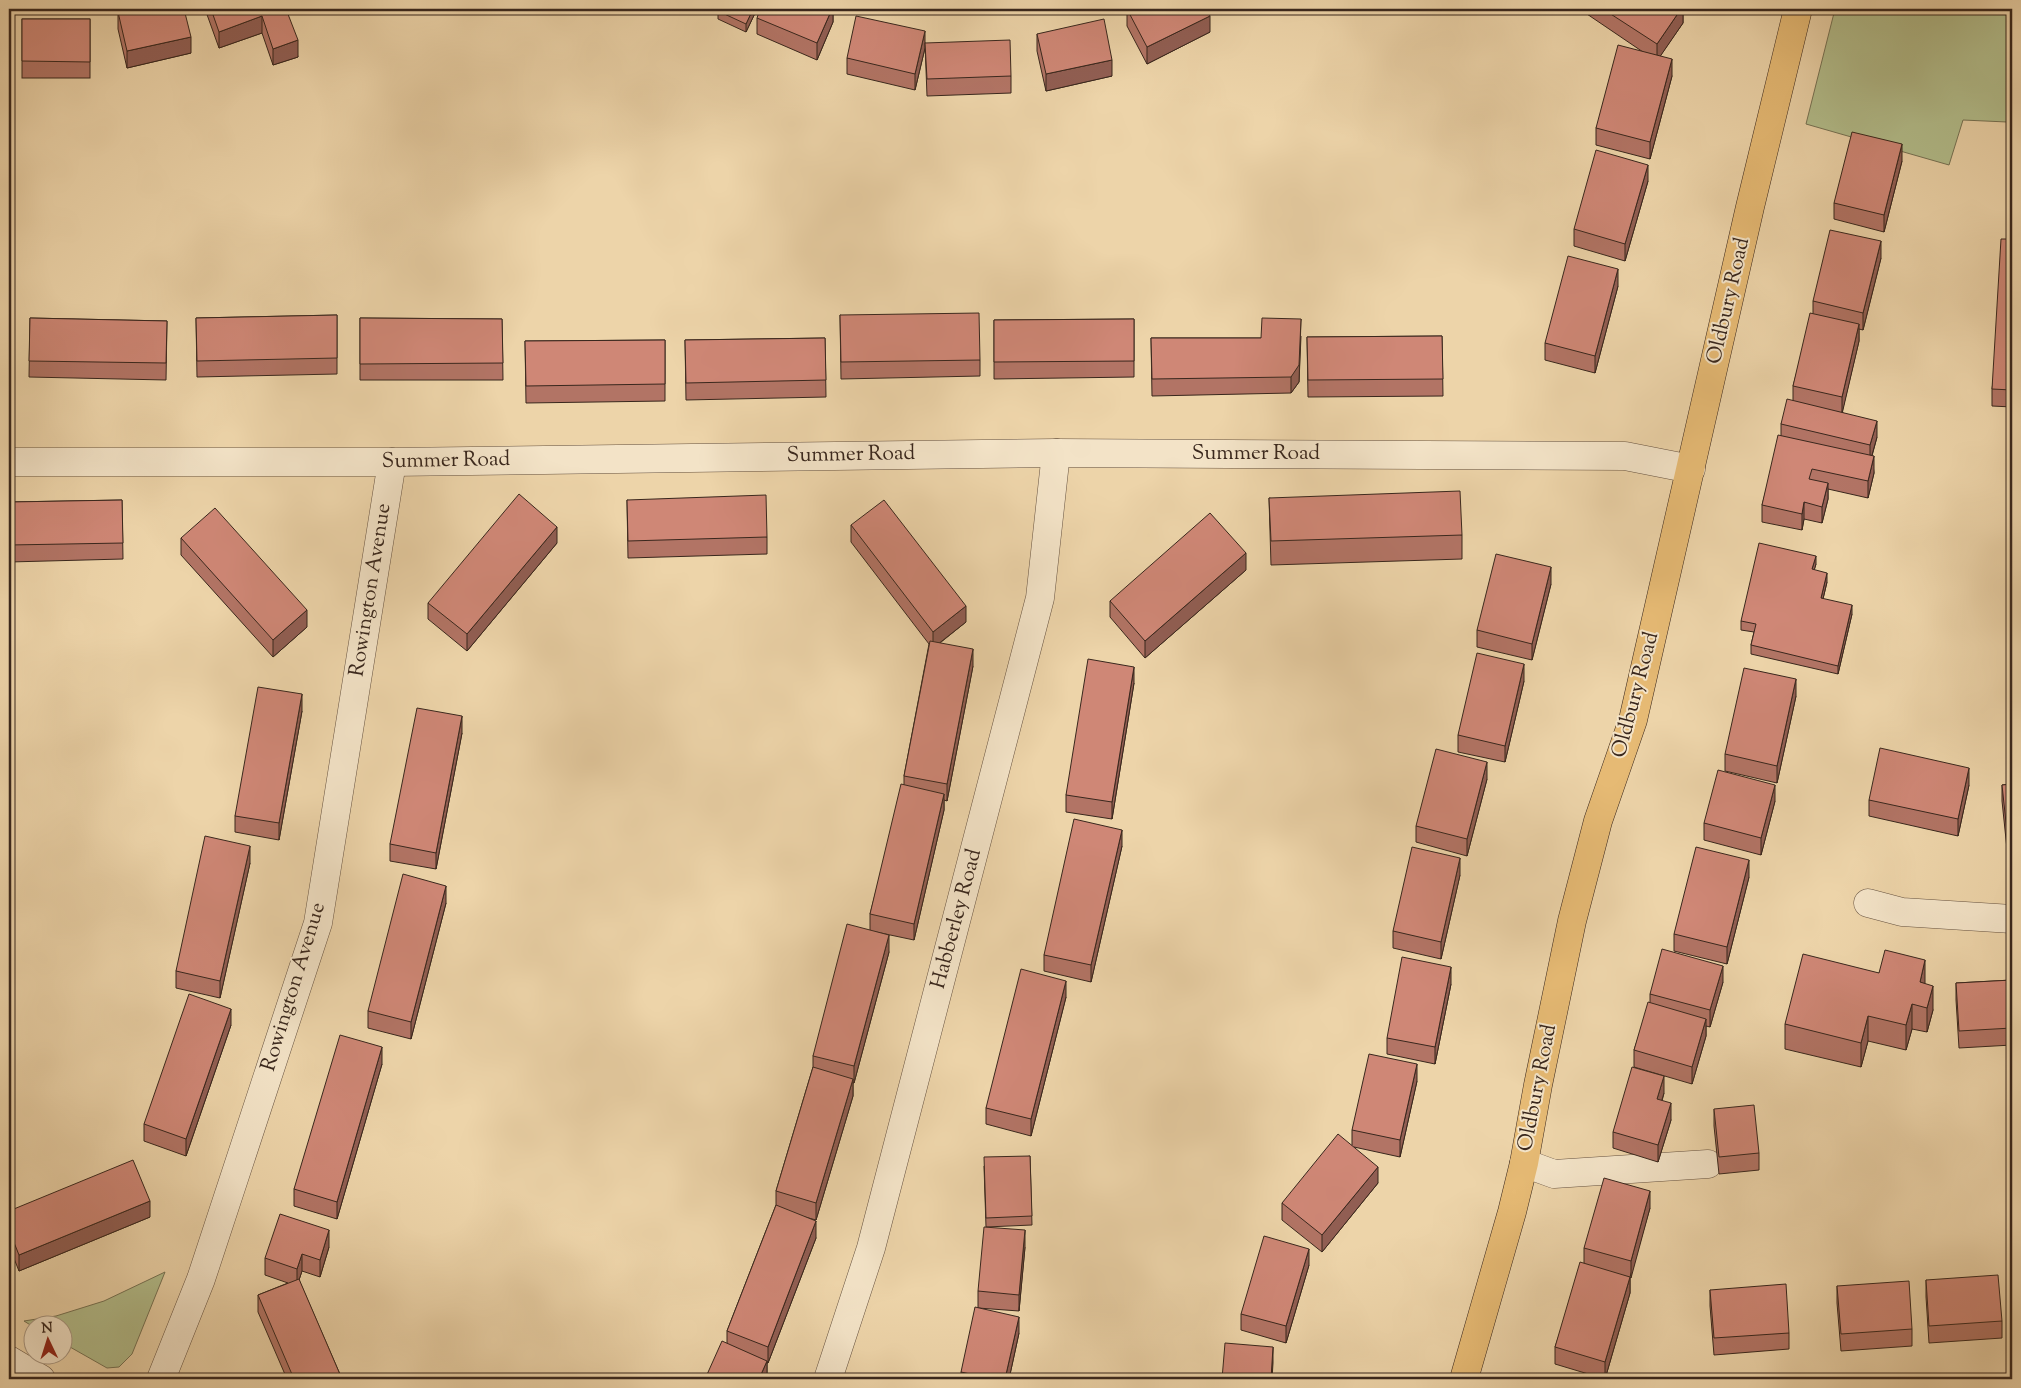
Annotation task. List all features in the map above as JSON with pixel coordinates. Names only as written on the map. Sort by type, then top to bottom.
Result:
[{"type":"main road","name":"Oldbury Road","points":[[1464,1379],[1524,1164],[1538,1085],[1572,921],[1598,821],[1632,720],[1750,207],[1798,9]]},
{"type":"street","name":"Summer Road","points":[[9,462],[392,462],[1056,453],[1625,456],[1691,469]]},
{"type":"street","name":"Habberley Road","points":[[828,1379],[872,1248],[1040,598],[1056,453]]},
{"type":"street","name":"Rowington Avenue","points":[[162,1379],[201,1280],[318,923],[392,462]]},
{"type":"street","points":[[1868,903],[1902,912],[2012,920]]},
{"type":"street","points":[[1524,1164],[1554,1174],[1708,1164]]},
{"type":"street","points":[[9,1360],[41,1379]]},
{"type":"green space","points":[[1835,9],[2008,9],[2007,122],[1963,120],[1949,165],[1806,124]]},
{"type":"green space","points":[[165,1272],[132,1354],[119,1367],[107,1368],[72,1348],[72,1316],[56,1316],[104,1301]]},
{"type":"building","points":[[131,9],[184,9],[191,37],[127,51],[118,12]]},
{"type":"building","points":[[211,9],[286,9],[298,40],[273,49],[262,16],[219,32]]},
{"type":"building","points":[[719,9],[753,9],[746,24],[718,11]]},
{"type":"building","points":[[760,9],[832,9],[817,43],[757,18]]},
{"type":"building","points":[[1127,9],[1207,9],[1210,16],[1147,47]]},
{"type":"building","points":[[1603,9],[1681,9],[1657,44]]},
{"type":"building","points":[[856,16],[925,31],[915,74],[847,58]]},
{"type":"building","points":[[22,19],[90,19],[90,62],[22,61]]},
{"type":"building","points":[[1104,19],[1112,60],[1046,74],[1037,34]]},
{"type":"building","points":[[1010,40],[1011,76],[927,79],[925,43]]},
{"type":"building","points":[[1618,45],[1672,59],[1650,142],[1596,128]]},
{"type":"building","points":[[1852,132],[1902,144],[1884,215],[1834,203]]},
{"type":"building","points":[[1596,150],[1648,165],[1625,244],[1574,229]]},
{"type":"building","points":[[1830,230],[1881,241],[1863,313],[1813,301]]},
{"type":"building","points":[[2001,239],[2012,239],[2012,390],[1992,389]]},
{"type":"building","points":[[1568,256],[1618,269],[1595,356],[1545,343]]},
{"type":"building","points":[[979,313],[980,360],[841,362],[840,315]]},
{"type":"building","points":[[1810,313],[1859,324],[1842,397],[1793,386]]},
{"type":"building","points":[[337,315],[337,358],[197,361],[196,318]]},
{"type":"building","points":[[30,318],[167,321],[166,363],[29,361]]},
{"type":"building","points":[[360,318],[502,319],[503,363],[360,364]]},
{"type":"building","points":[[1262,318],[1301,319],[1299,365],[1291,377],[1152,379],[1151,338],[1261,338]]},
{"type":"building","points":[[1134,319],[1134,361],[994,362],[994,320]]},
{"type":"building","points":[[1442,336],[1443,379],[1308,380],[1307,337]]},
{"type":"building","points":[[825,338],[826,380],[686,383],[685,340]]},
{"type":"building","points":[[665,340],[665,384],[526,386],[525,341]]},
{"type":"building","points":[[1787,399],[1877,421],[1870,445],[1781,424]]},
{"type":"building","points":[[1778,435],[1874,456],[1868,481],[1812,469],[1809,479],[1828,483],[1822,507],[1804,502],[1802,514],[1762,505]]},
{"type":"building","points":[[1460,491],[1462,535],[1271,541],[1269,498]]},
{"type":"building","points":[[519,494],[557,527],[467,634],[428,603]]},
{"type":"building","points":[[766,495],[767,537],[628,541],[627,500]]},
{"type":"building","points":[[122,500],[123,543],[9,545],[9,502]]},
{"type":"building","points":[[884,500],[966,606],[933,632],[851,525]]},
{"type":"building","points":[[215,508],[307,610],[273,640],[181,538]]},
{"type":"building","points":[[1210,513],[1246,553],[1145,641],[1110,601]]},
{"type":"building","points":[[1759,543],[1816,556],[1812,569],[1827,573],[1821,598],[1852,605],[1838,666],[1751,645],[1756,624],[1741,621]]},
{"type":"building","points":[[1496,554],[1551,567],[1532,644],[1477,630]]},
{"type":"building","points":[[930,641],[973,649],[947,784],[904,776]]},
{"type":"building","points":[[1477,653],[1524,664],[1505,746],[1458,735]]},
{"type":"building","points":[[1088,659],[1134,667],[1112,802],[1066,795]]},
{"type":"building","points":[[1744,668],[1796,679],[1777,766],[1725,754]]},
{"type":"building","points":[[258,687],[302,694],[279,823],[235,816]]},
{"type":"building","points":[[417,708],[462,716],[436,853],[390,844]]},
{"type":"building","points":[[1880,748],[1969,768],[1958,819],[1869,800]]},
{"type":"building","points":[[1436,749],[1487,762],[1467,839],[1416,826]]},
{"type":"building","points":[[1718,770],[1775,785],[1761,838],[1704,823]]},
{"type":"building","points":[[901,784],[944,794],[914,924],[870,914]]},
{"type":"building","points":[[2012,784],[2012,831],[2007,832],[2002,785]]},
{"type":"building","points":[[1074,819],[1122,830],[1091,965],[1044,955]]},
{"type":"building","points":[[205,836],[250,846],[220,981],[176,971]]},
{"type":"building","points":[[1412,847],[1460,858],[1441,942],[1393,931]]},
{"type":"building","points":[[1696,847],[1749,860],[1727,947],[1674,934]]},
{"type":"building","points":[[403,874],[446,886],[411,1022],[368,1011]]},
{"type":"building","points":[[847,924],[889,935],[854,1066],[813,1056]]},
{"type":"building","points":[[1662,949],[1723,966],[1710,1010],[1650,994]]},
{"type":"building","points":[[1885,950],[1925,960],[1920,982],[1933,986],[1927,1008],[1912,1004],[1906,1025],[1868,1016],[1861,1043],[1785,1024],[1803,954],[1879,973]]},
{"type":"building","points":[[1402,957],[1451,967],[1435,1047],[1387,1038]]},
{"type":"building","points":[[1021,969],[1066,981],[1031,1119],[986,1108]]},
{"type":"building","points":[[2012,980],[2012,1028],[1959,1031],[1956,983]]},
{"type":"building","points":[[189,994],[231,1009],[186,1139],[144,1124]]},
{"type":"building","points":[[1648,1002],[1706,1019],[1692,1067],[1634,1050]]},
{"type":"building","points":[[340,1035],[382,1047],[337,1202],[294,1189]]},
{"type":"building","points":[[1369,1054],[1417,1064],[1400,1140],[1352,1130]]},
{"type":"building","points":[[813,1067],[853,1079],[816,1203],[776,1191]]},
{"type":"building","points":[[1632,1067],[1664,1076],[1657,1099],[1671,1103],[1658,1145],[1613,1132]]},
{"type":"building","points":[[1754,1105],[1759,1153],[1719,1157],[1714,1109]]},
{"type":"building","points":[[1338,1134],[1378,1167],[1322,1235],[1282,1203]]},
{"type":"building","points":[[1030,1156],[1032,1216],[986,1218],[984,1157]]},
{"type":"building","points":[[133,1160],[150,1201],[19,1255],[9,1230],[9,1211]]},
{"type":"building","points":[[1604,1178],[1650,1191],[1631,1261],[1584,1248]]},
{"type":"building","points":[[776,1205],[816,1221],[768,1347],[727,1331]]},
{"type":"building","points":[[280,1214],[329,1230],[320,1260],[302,1254],[297,1269],[265,1258]]},
{"type":"building","points":[[984,1227],[1025,1230],[1019,1295],[978,1291]]},
{"type":"building","points":[[1264,1236],[1309,1249],[1286,1326],[1241,1314]]},
{"type":"building","points":[[1580,1262],[1630,1277],[1605,1362],[1555,1347]]},
{"type":"building","points":[[1998,1275],[2002,1321],[1929,1326],[1926,1280]]},
{"type":"building","points":[[299,1279],[342,1379],[294,1379],[258,1295]]},
{"type":"building","points":[[1909,1281],[1912,1329],[1841,1334],[1837,1286]]},
{"type":"building","points":[[1786,1284],[1789,1333],[1714,1338],[1710,1290]]},
{"type":"building","points":[[975,1307],[1019,1317],[1005,1379],[993,1379],[961,1372]]},
{"type":"building","points":[[722,1341],[767,1361],[759,1379],[705,1379]]},
{"type":"building","points":[[1225,1343],[1273,1347],[1271,1379],[1222,1379]]}]
